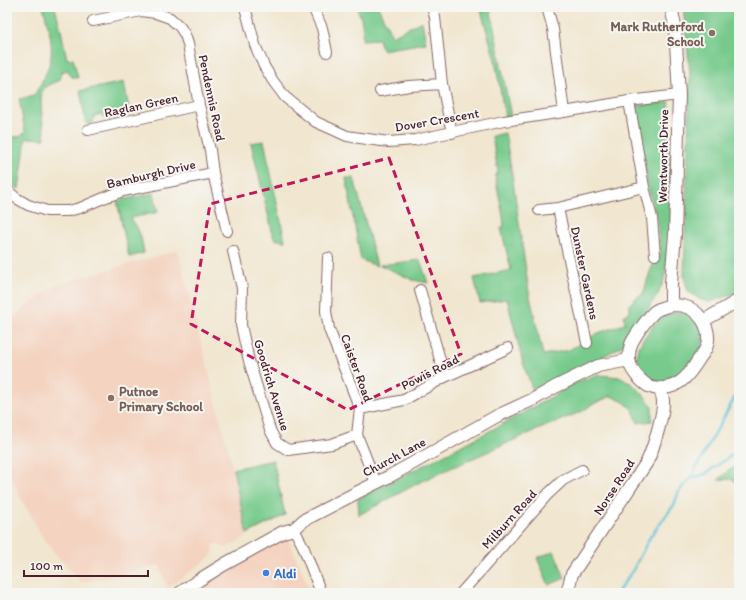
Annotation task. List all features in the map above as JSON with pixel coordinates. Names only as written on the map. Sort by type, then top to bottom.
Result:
[{"type":"street","name":"Dover Crescent","points":[[245,7],[255,45],[264,66],[285,97],[316,122],[347,136],[389,142],[416,140],[504,121],[629,101],[679,95]]},
{"type":"street","points":[[313,7],[322,28],[327,52]]},
{"type":"street","points":[[432,7],[435,18],[442,84],[452,132]]},
{"type":"street","points":[[546,7],[553,29],[564,112]]},
{"type":"street","name":"Wentworth Drive","points":[[671,7],[675,26],[679,95],[675,234],[671,283],[671,305]]},
{"type":"street","name":"Pendennis Road","points":[[93,21],[127,11],[156,12],[170,18],[180,27],[188,44],[210,150],[213,173],[227,231]]},
{"type":"street","points":[[380,91],[409,86],[442,84]]},
{"type":"street","name":"Wentworth Drive","points":[[629,101],[644,187],[652,218],[655,255]]},
{"type":"street","name":"Raglan Green","points":[[88,130],[200,105]]},
{"type":"street","name":"Bamburgh Drive","points":[[7,190],[16,198],[28,205],[47,211],[68,211],[80,208],[123,191],[213,173]]},
{"type":"street","points":[[539,210],[558,208],[644,187]]},
{"type":"street","name":"Dunster Gardens","points":[[558,208],[587,343]]},
{"type":"street","name":"Goodrich Avenue","points":[[233,251],[242,288],[241,325],[249,361],[270,430],[277,443],[288,450],[332,444],[357,435]]},
{"type":"street","name":"Caister Road","points":[[328,258],[326,311],[329,329],[360,409],[357,435],[376,484]]},
{"type":"street","points":[[420,290],[445,377]]},
{"type":"street","points":[[703,321],[739,300]]},
{"type":"street","points":[[671,305],[684,306],[699,314],[707,330],[708,341],[704,351],[690,374],[678,384],[670,388],[660,389],[651,387],[640,380],[632,370],[629,360],[632,343],[644,324],[654,312],[671,305]]},
{"type":"street","name":"Powis Road","points":[[360,409],[404,400],[445,377],[508,348]]},
{"type":"street","name":"Church Lane","points":[[180,593],[224,564],[283,532],[294,529],[304,520],[376,484],[497,416],[598,366],[629,360]]},
{"type":"street","name":"Norse Road","points":[[567,593],[572,574],[647,462],[651,453],[662,409],[663,401],[660,389]]},
{"type":"street","name":"Milburn Road","points":[[461,593],[548,494],[563,480],[582,470]]},
{"type":"street","points":[[294,529],[303,546],[321,593]]},
{"type":"highlighted area","points":[[389,158],[461,354],[348,410],[191,324],[210,204]]},
{"type":"shaded area","name":"Putnoe Primary School","points":[[178,250],[235,477],[248,536],[226,548],[222,547],[218,543],[213,545],[214,552],[210,557],[168,588],[159,565],[82,583],[46,543],[21,499],[7,468],[7,328],[15,315],[56,285]]},
{"type":"shaded area","points":[[286,534],[311,593],[187,593]]},
{"type":"green space","points":[[43,7],[55,7],[67,59],[73,58],[78,78],[72,77],[68,70],[61,72],[59,81],[49,85],[43,90],[41,106],[45,139],[26,138],[19,189],[12,184],[7,177],[7,138],[21,136],[25,132],[19,99],[34,96],[44,77],[51,58],[49,29]]},
{"type":"green space","points":[[356,7],[378,7],[392,36],[422,21],[426,43],[382,50],[379,39],[362,40],[362,23]]},
{"type":"green space","points":[[480,7],[490,7],[511,117],[505,117],[495,60]]},
{"type":"green space","points":[[683,7],[739,7],[739,292],[710,302],[699,299],[688,291],[684,277],[690,73]]},
{"type":"green space","points":[[124,82],[130,115],[111,120],[107,119],[101,114],[94,116],[92,123],[86,124],[80,91]]},
{"type":"green space","points":[[669,102],[671,216],[664,280],[658,294],[622,346],[577,371],[533,391],[523,363],[507,299],[480,303],[474,278],[511,270],[501,228],[504,227],[503,216],[495,176],[498,172],[492,136],[505,133],[529,292],[543,355],[569,350],[598,333],[625,324],[624,315],[630,312],[630,304],[637,297],[643,294],[652,267],[661,255],[656,217],[648,187],[636,106]]},
{"type":"green space","points":[[264,141],[285,241],[274,239],[251,143]]},
{"type":"green space","points":[[346,178],[354,178],[377,266],[361,260]]},
{"type":"green space","points":[[154,193],[158,212],[131,218],[141,237],[144,253],[129,257],[117,201]]},
{"type":"green space","points":[[420,260],[428,283],[413,280],[380,265]]},
{"type":"green space","points":[[683,312],[690,316],[700,326],[703,340],[701,349],[683,375],[665,385],[653,382],[640,371],[636,363],[639,347],[643,339],[658,320],[667,314]]},
{"type":"green space","points":[[600,375],[619,377],[632,384],[643,394],[652,406],[652,421],[638,423],[633,410],[624,402],[611,396],[591,405],[583,411],[424,480],[359,515],[358,499],[488,432],[564,389]]},
{"type":"green space","points":[[273,460],[285,515],[247,534],[233,469]]},
{"type":"green space","points":[[739,465],[739,482],[730,479],[718,480],[728,471]]},
{"type":"green space","points":[[554,551],[565,578],[549,585],[537,558]]},
{"type":"waterway","points":[[691,477],[739,390]]},
{"type":"waterway","points":[[617,593],[633,570],[650,537],[674,505],[679,491],[691,478],[705,474],[739,450]]},
{"type":"place","name":"Mark Rutherford School","points":[[712,33]]},
{"type":"place","name":"Putnoe Primary School","points":[[111,398]]},
{"type":"place","name":"Aldi","points":[[266,573]]}]
